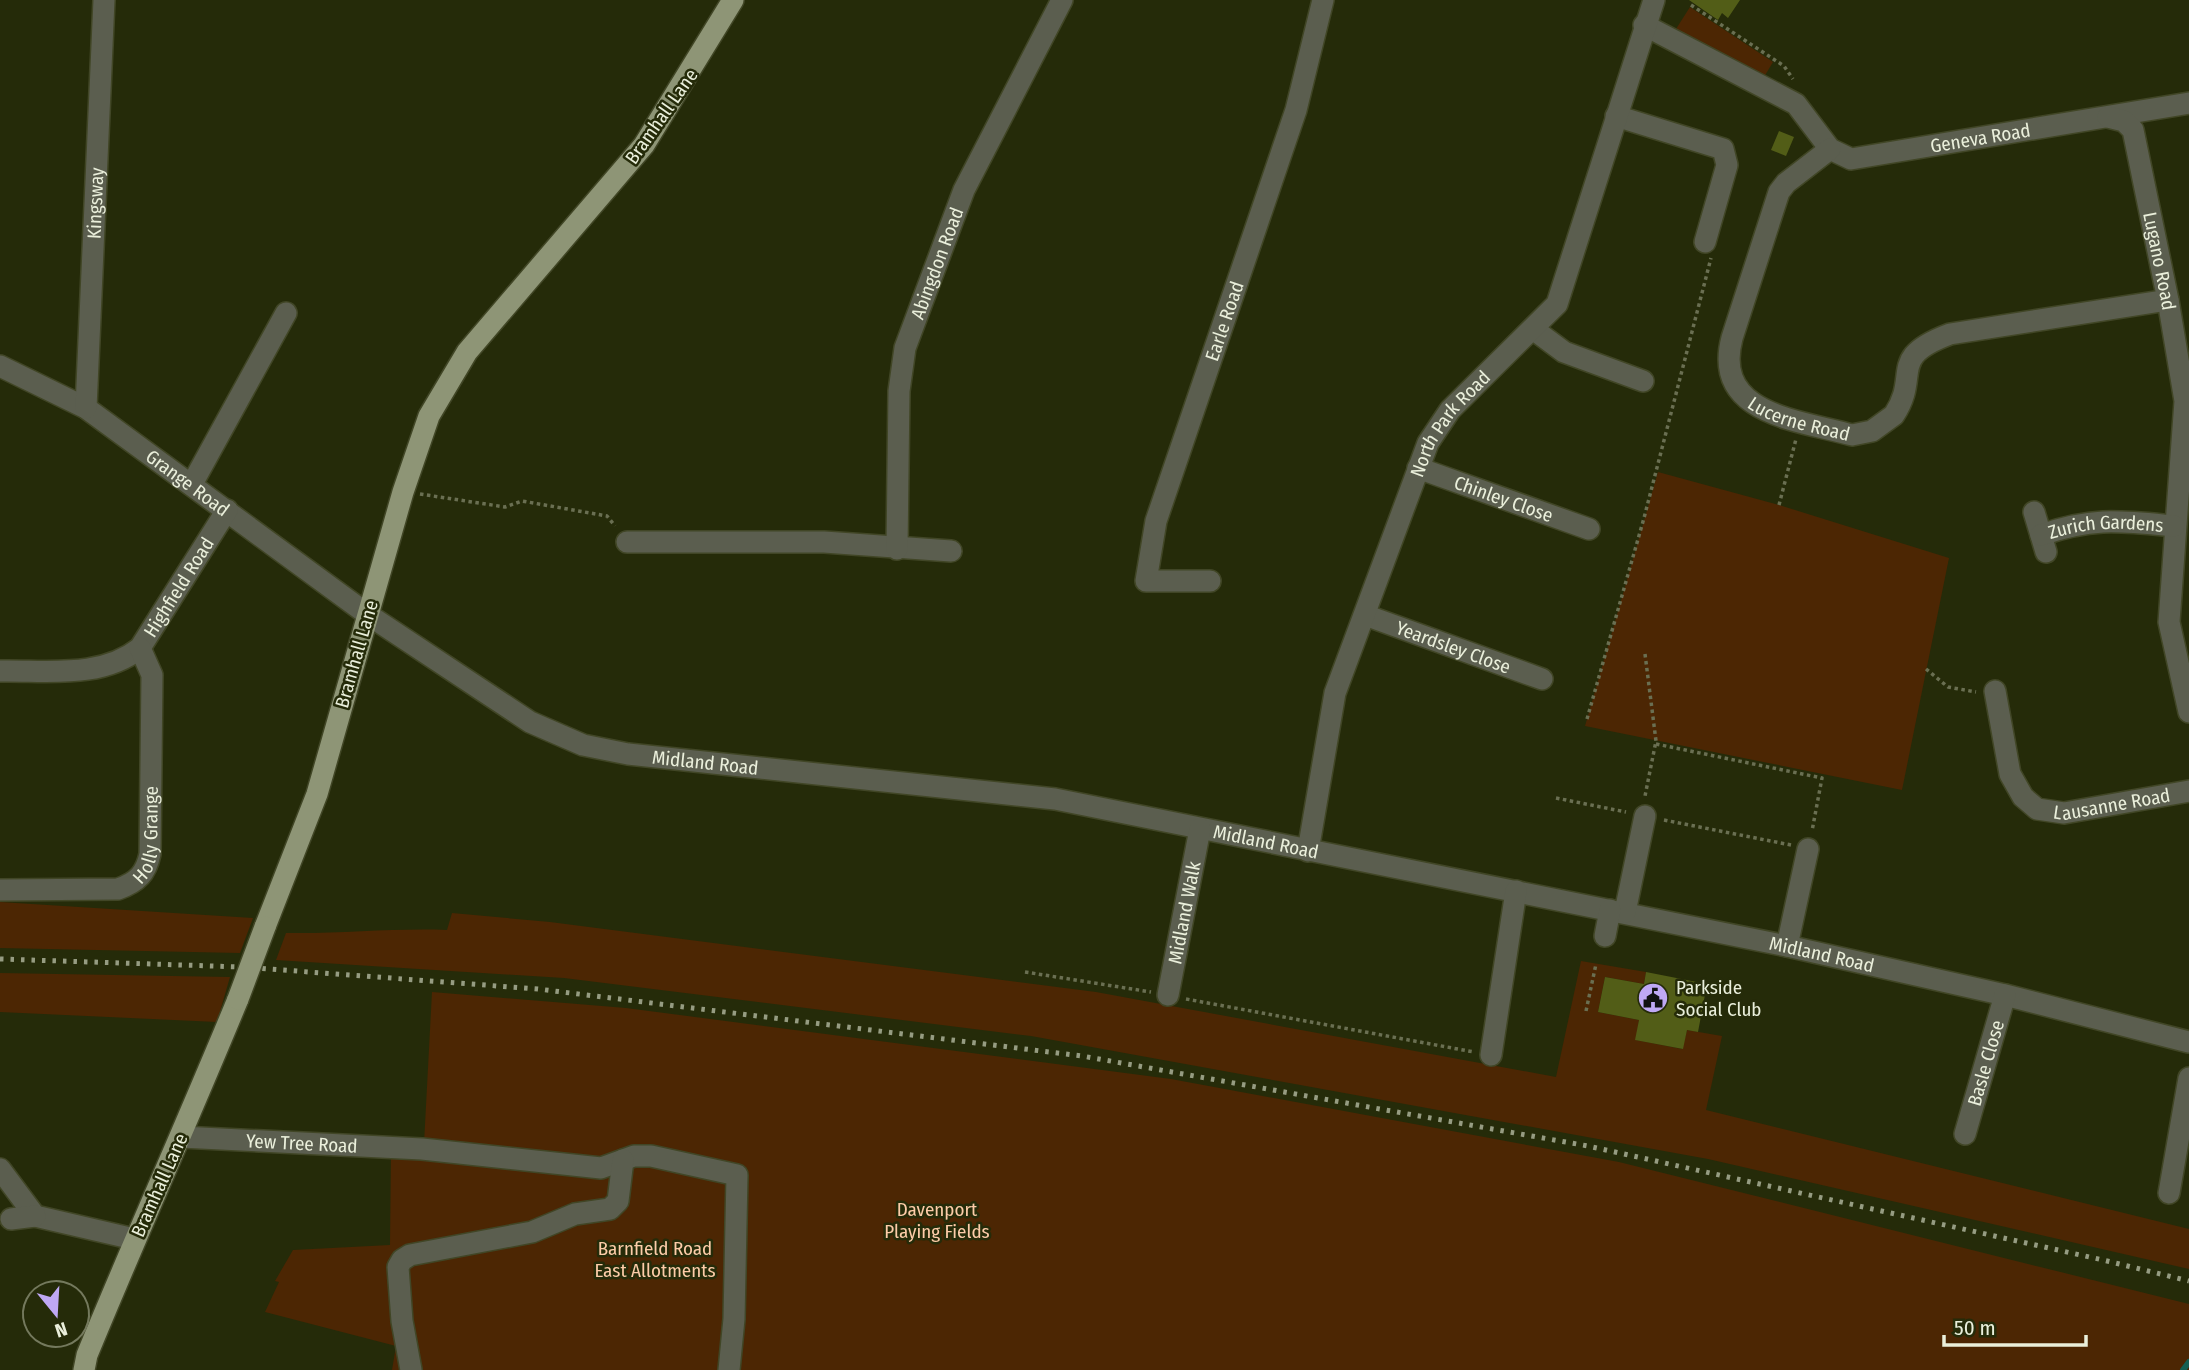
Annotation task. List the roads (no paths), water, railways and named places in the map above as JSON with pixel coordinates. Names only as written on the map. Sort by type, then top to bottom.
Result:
[{"type":"main road","name":"Bramhall Lane","points":[[84,1370],[87,1355],[134,1239],[181,1137],[238,999],[317,794],[403,492],[429,416],[467,352],[645,145],[733,0]]},
{"type":"street","name":"Kingsway","points":[[86,408],[104,0]]},
{"type":"street","name":"Abingdon Road","points":[[897,548],[898,391],[905,348],[964,190],[1062,0]]},
{"type":"street","name":"Earle Road","points":[[1210,581],[1146,581],[1148,558],[1156,521],[1296,110],[1323,0]]},
{"type":"street","name":"North Park Road","points":[[1308,851],[1335,693],[1418,468],[1436,428],[1450,410],[1557,304],[1643,25],[1654,0]]},
{"type":"street","points":[[1643,25],[1795,93],[1830,149]]},
{"type":"street","name":"Geneva Road","points":[[1830,149],[1841,156],[1855,159],[2189,103]]},
{"type":"street","points":[[1616,116],[1723,149],[1727,165],[1705,242]]},
{"type":"street","name":"Lugano Road","points":[[2108,117],[2124,121],[2133,130],[2168,300],[2185,401],[2169,622],[2189,712]]},
{"type":"street","name":"Lucerne Road","points":[[1830,149],[1786,183],[1779,192],[1729,352],[1731,379],[1753,405],[1858,436],[1872,431],[1897,410],[1910,358],[1919,348],[1950,334],[2168,300]]},
{"type":"street","points":[[192,484],[286,313]]},
{"type":"street","points":[[1533,329],[1564,352],[1643,381]]},
{"type":"street","name":"Grange Road","points":[[0,366],[86,408],[367,614]]},
{"type":"street","name":"Chinley Close","points":[[1418,468],[1589,528]]},
{"type":"street","name":"Highfield Road","points":[[0,671],[96,670],[119,662],[141,648],[227,510]]},
{"type":"street","name":"Zurich Gardens","points":[[2034,512],[2043,543],[2071,525],[2103,519],[2174,526]]},
{"type":"street","points":[[627,541],[824,542],[951,551]]},
{"type":"street","name":"Midland Road","points":[[367,614],[530,722],[583,745],[628,754],[1055,799],[1787,946],[2005,995],[2189,1042]]},
{"type":"street","name":"Yeardsley Close","points":[[1365,615],[1542,679]]},
{"type":"street","name":"Holly Grange","points":[[0,890],[118,889],[130,885],[147,869],[150,854],[152,675],[141,648]]},
{"type":"street","name":"Lausanne Road","points":[[1995,691],[2010,774],[2023,797],[2037,809],[2064,813],[2189,791]]},
{"type":"street","points":[[1605,936],[1618,911],[1643,815]]},
{"type":"street","name":"Midland Walk","points":[[1168,995],[1200,830]]},
{"type":"street","points":[[1787,946],[1808,849]]},
{"type":"street","points":[[1491,1055],[1517,891]]},
{"type":"street","name":"Basle Close","points":[[1965,1133],[2005,995]]},
{"type":"street","points":[[2169,1193],[2189,1078]]},
{"type":"street","name":"Yew Tree Road","points":[[181,1137],[422,1149],[601,1168],[623,1160],[651,1156],[737,1175],[734,1320],[729,1370]]},
{"type":"street","points":[[411,1370],[402,1321],[398,1267],[402,1259],[532,1232],[575,1214],[610,1209],[618,1201],[623,1160]]},
{"type":"street","points":[[0,1169],[35,1216]]},
{"type":"street","points":[[11,1219],[35,1216],[134,1239]]},
{"type":"waterway","points":[[2183,1370],[2189,1362]]},
{"type":"railway","points":[[0,959],[242,967],[538,989],[1082,1056],[1588,1146],[2189,1281]]},
{"type":"place","name":"Parkside Social Club","points":[[1653,998]]},
{"type":"park label","name":"Davenport Playing Fields","points":[[937,1220]]},
{"type":"park label","name":"Barnfield Road East Allotments","points":[[655,1259]]}]
